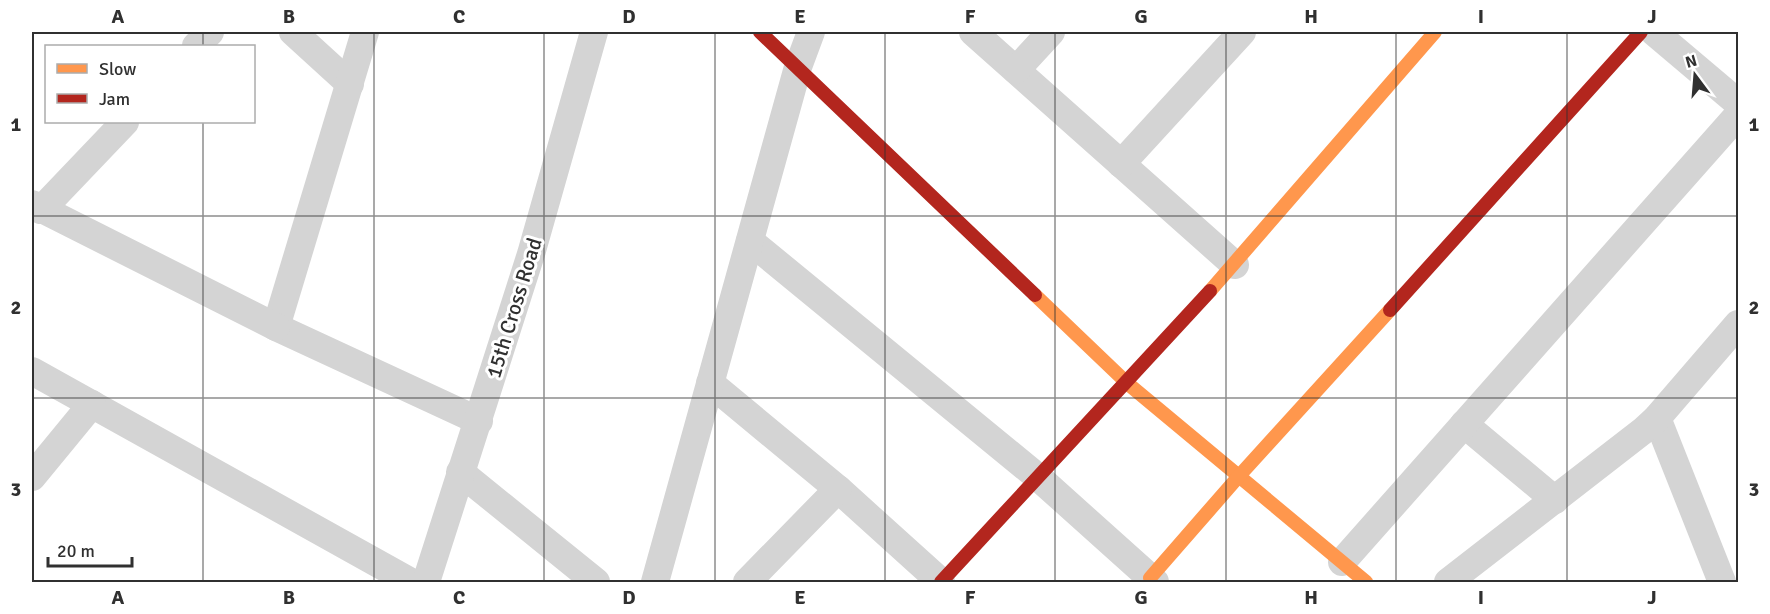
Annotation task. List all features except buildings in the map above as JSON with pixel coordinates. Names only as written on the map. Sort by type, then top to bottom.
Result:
[{"type":"street","points":[[197,45],[210,32]]},
{"type":"street","points":[[293,32],[350,84]]},
{"type":"street","points":[[276,327],[365,32]]},
{"type":"street","name":"15th Cross Road","points":[[426,582],[531,254],[594,32]]},
{"type":"street","points":[[760,32],[1127,383],[1366,582]]},
{"type":"street","points":[[655,582],[798,67],[811,32]]},
{"type":"street","points":[[973,32],[1234,265]]},
{"type":"street","points":[[1016,70],[1051,32]]},
{"type":"street","points":[[1121,164],[1242,32]]},
{"type":"street","points":[[710,383],[838,489],[941,582],[1234,265],[1435,32]]},
{"type":"street","points":[[750,242],[1039,478],[1153,580],[1239,476],[1641,32]]},
{"type":"street","points":[[1654,32],[1738,103]]},
{"type":"street","points":[[1342,562],[1738,115]]},
{"type":"street","points":[[124,123],[36,207],[276,327],[479,421]]},
{"type":"street","points":[[1448,582],[1657,418],[1738,324]]},
{"type":"street","points":[[32,370],[411,582]]},
{"type":"street","points":[[32,477],[92,404]]},
{"type":"street","points":[[1657,418],[1722,582]]},
{"type":"street","points":[[1464,424],[1555,500]]},
{"type":"street","points":[[460,472],[596,582]]},
{"type":"street","points":[[747,582],[838,489]]},
{"type":"traffic: slow","points":[[1210,291],[1435,32]]},
{"type":"traffic: slow","points":[[1035,295],[1127,383],[1366,582]]},
{"type":"traffic: slow","points":[[1150,578],[1390,310]]},
{"type":"traffic: jam","points":[[760,32],[1035,295]]},
{"type":"traffic: jam","points":[[1390,310],[1641,32]]},
{"type":"traffic: jam","points":[[941,582],[1210,291]]}]
